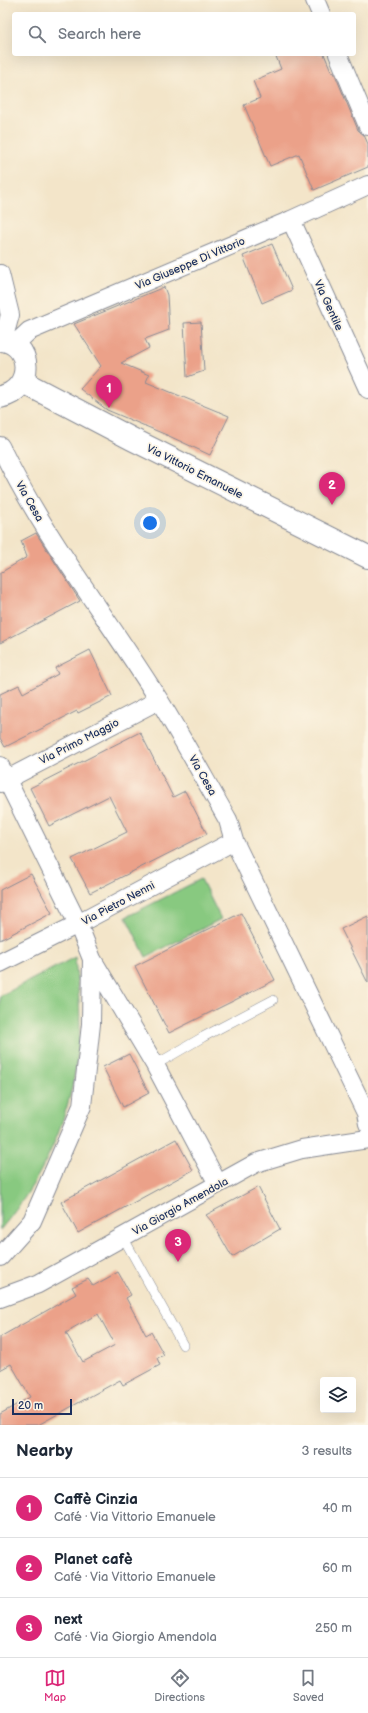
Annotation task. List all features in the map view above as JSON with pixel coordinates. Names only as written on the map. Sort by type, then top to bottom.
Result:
[{"type":"street","points":[[315,0],[320,12]]},
{"type":"street","points":[[339,56],[368,126]]},
{"type":"street","name":"Via Giuseppe Di Vittorio","points":[[6,342],[291,220],[368,185]]},
{"type":"street","name":"Via Gentile","points":[[291,220],[368,389]]},
{"type":"street","points":[[0,274],[10,315],[6,342],[20,351],[24,359],[26,370],[23,382],[17,389],[10,394],[0,397]]},
{"type":"street","name":"Via Vittorio Emanuele","points":[[23,382],[256,502],[368,557]]},
{"type":"street","name":"Via Cesa","points":[[0,446],[11,469],[42,523],[159,700],[228,820],[234,841],[366,1113],[368,1124]]},
{"type":"street","name":"Via Primo Maggio","points":[[2,776],[159,700]]},
{"type":"street","points":[[2,776],[78,924],[92,959],[155,1065],[218,1184]]},
{"type":"street","name":"Via Pietro Nenni","points":[[0,963],[78,924],[234,841]]},
{"type":"street","points":[[0,1257],[32,1221],[82,1106],[92,1024],[92,959]]},
{"type":"street","name":"Via Giorgio Amendola","points":[[0,1298],[38,1284],[256,1163],[302,1149],[368,1139]]},
{"type":"lane","points":[[155,1065],[203,1036],[273,1000]]},
{"type":"lane","points":[[123,1237],[183,1345]]},
{"type":"green space","points":[[201,879],[221,919],[146,957],[126,917]]},
{"type":"green space","points":[[75,957],[80,1024],[74,1080],[67,1108],[58,1134],[33,1184],[0,1230],[0,996]]},
{"type":"building","points":[[276,56],[325,56],[332,73],[334,72],[358,130],[364,135],[368,144],[368,167],[314,190],[299,154],[270,166],[244,105],[260,98],[253,81],[281,69]]},
{"type":"building","points":[[272,244],[292,290],[262,303],[243,256]]},
{"type":"building","points":[[164,287],[167,295],[169,330],[145,339],[149,348],[121,363],[149,375],[146,382],[229,416],[210,455],[107,410],[80,389],[101,366],[74,324]]},
{"type":"building","points":[[201,322],[204,371],[187,377],[184,323]]},
{"type":"building","points":[[36,533],[80,601],[0,643],[0,573],[27,557],[21,541]]},
{"type":"building","points":[[90,650],[112,696],[78,713],[77,711],[5,747],[0,738],[0,694],[19,685],[23,693],[58,674],[55,668]]},
{"type":"building","points":[[140,732],[173,797],[185,791],[207,834],[90,893],[72,859],[127,832],[109,796],[49,826],[30,788]]},
{"type":"building","points":[[31,874],[52,913],[0,940],[0,890]]},
{"type":"building","points":[[241,913],[275,980],[169,1033],[135,966]]},
{"type":"building","points":[[368,916],[368,983],[341,929]]},
{"type":"building","points":[[129,1054],[149,1093],[123,1107],[103,1067]]},
{"type":"building","points":[[176,1139],[193,1170],[78,1233],[61,1202]]},
{"type":"building","points":[[258,1187],[280,1229],[232,1257],[212,1222],[206,1215]]},
{"type":"building","points":[[118,1272],[131,1295],[126,1298],[146,1335],[151,1332],[164,1355],[157,1358],[160,1365],[123,1385],[120,1380],[38,1425],[0,1425],[0,1414],[30,1397],[11,1364],[0,1370],[0,1337],[76,1294],[72,1287],[88,1279],[93,1286]],"holes":[[[98,1314],[115,1345],[83,1362],[66,1333]]]},
{"type":"place","name":"Caffè Cinzia","points":[[109,408]]},
{"type":"place","name":"Planet cafè","points":[[332,505]]},
{"type":"place","name":"next","points":[[178,1262]]}]
